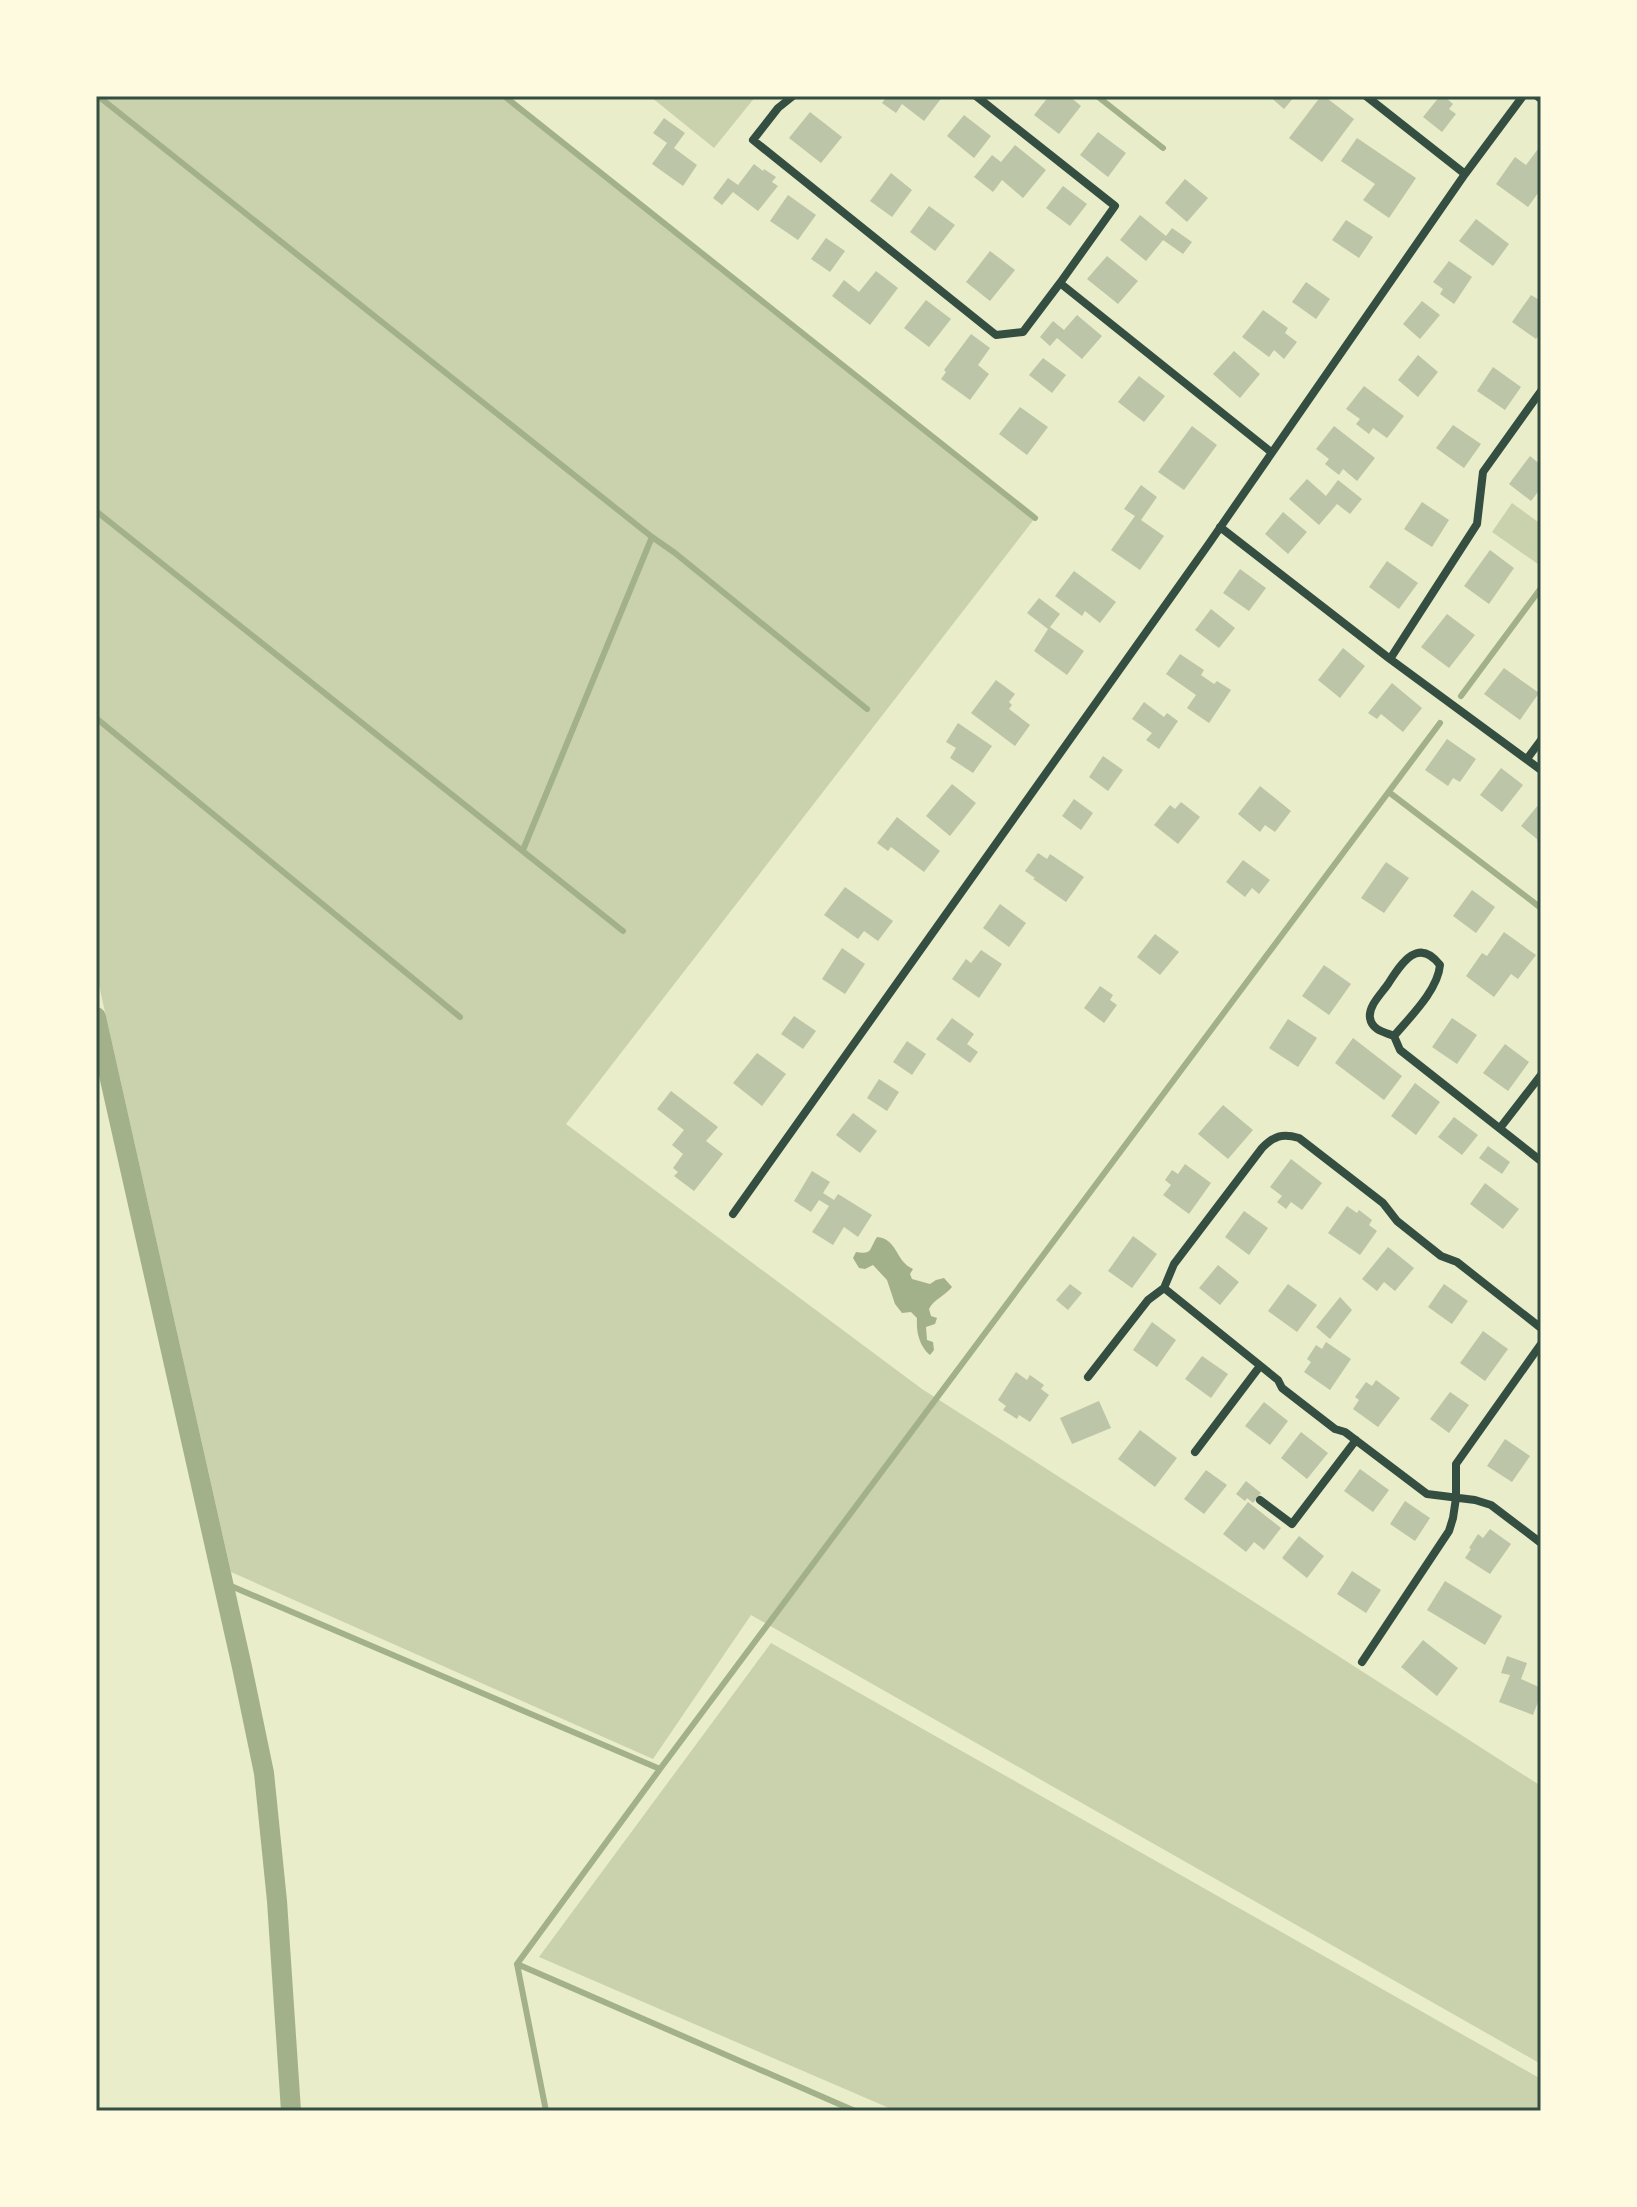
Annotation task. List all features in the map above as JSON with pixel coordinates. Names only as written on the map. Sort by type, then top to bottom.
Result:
[{"type":"street","points":[[793,96],[778,108],[753,140],[996,335],[1023,332],[1115,206],[976,96]]},
{"type":"street","points":[[1366,96],[1465,174]]},
{"type":"street","points":[[733,1214],[1523,96]]},
{"type":"street","points":[[1060,283],[1271,452]]},
{"type":"street","points":[[1390,659],[1477,524],[1483,472],[1541,391]]},
{"type":"street","points":[[1220,527],[1390,659],[1541,770]]},
{"type":"street","points":[[1527,759],[1541,740]]},
{"type":"street","points":[[1394,1036],[1439,975],[1440,965],[1433,956],[1420,952],[1410,955],[1370,1010],[1370,1021],[1378,1030],[1394,1036],[1400,1050],[1541,1161]]},
{"type":"street","points":[[1500,1128],[1541,1075]]},
{"type":"street","points":[[1088,1377],[1148,1300],[1164,1288],[1174,1264],[1262,1148],[1280,1135],[1299,1138],[1383,1203],[1397,1221],[1441,1256],[1457,1262],[1541,1328]]},
{"type":"street","points":[[1164,1288],[1278,1380],[1282,1388],[1427,1494],[1491,1505],[1541,1543]]},
{"type":"street","points":[[1362,1662],[1449,1531],[1456,1498],[1456,1464],[1541,1344]]},
{"type":"street","points":[[1195,1452],[1260,1366]]},
{"type":"street","points":[[1260,1500],[1292,1524],[1356,1440]]},
{"type":"shaded area","points":[[96,96],[500,96],[1035,518],[566,1124],[922,1389],[1541,1786],[1541,2064],[751,1615],[653,1759],[231,1572],[96,972]]},
{"type":"shaded area","points":[[652,96],[756,96],[714,148]]},
{"type":"shaded area","points":[[1512,503],[1541,524],[1541,559],[1538,564],[1492,532]]},
{"type":"shaded area","points":[[877,1237],[889,1242],[913,1269],[910,1274],[912,1279],[930,1284],[944,1278],[952,1287],[929,1309],[931,1316],[937,1318],[935,1324],[926,1327],[927,1340],[933,1342],[934,1350],[930,1355],[919,1338],[917,1318],[911,1312],[902,1313],[895,1304],[887,1280],[873,1265],[859,1268],[853,1258],[856,1252],[870,1250]]},
{"type":"shaded area","points":[[771,1643],[1541,2079],[1541,2111],[896,2111],[539,1957]]},
{"type":"building","points":[[887,96],[943,96],[924,121],[902,104],[896,113],[882,103]]},
{"type":"building","points":[[1049,96],[1069,96],[1081,106],[1059,134],[1034,115]]},
{"type":"building","points":[[1269,96],[1295,96],[1284,109]]},
{"type":"building","points":[[1321,96],[1354,119],[1322,162],[1289,138]]},
{"type":"building","points":[[1440,96],[1453,104],[1449,109],[1456,114],[1442,132],[1423,117]]},
{"type":"building","points":[[810,112],[842,137],[821,163],[789,138]]},
{"type":"building","points":[[964,115],[991,136],[974,158],[947,136]]},
{"type":"building","points":[[664,118],[685,133],[674,148],[697,165],[683,186],[652,164],[667,143],[653,133]]},
{"type":"building","points":[[1098,132],[1126,153],[1108,177],[1080,155]]},
{"type":"building","points":[[1357,138],[1416,178],[1389,218],[1363,200],[1375,184],[1341,161]]},
{"type":"building","points":[[1015,145],[1046,170],[1023,198],[1002,180],[993,192],[974,177],[992,155],[1001,162]]},
{"type":"building","points":[[1538,149],[1541,151],[1541,189],[1528,207],[1496,184],[1515,157],[1526,165]]},
{"type":"building","points":[[754,164],[776,177],[772,182],[778,186],[758,211],[733,192],[722,205],[713,198],[728,178],[738,185]]},
{"type":"building","points":[[891,173],[912,190],[892,217],[870,201]]},
{"type":"building","points":[[1185,179],[1208,198],[1187,222],[1165,203]]},
{"type":"building","points":[[1063,186],[1087,204],[1070,226],[1046,208]]},
{"type":"building","points":[[788,195],[816,215],[798,240],[770,221]]},
{"type":"building","points":[[929,206],[955,225],[935,251],[910,232]]},
{"type":"building","points":[[1140,215],[1166,236],[1172,228],[1192,242],[1183,254],[1163,240],[1146,261],[1120,240]]},
{"type":"building","points":[[1476,219],[1509,244],[1493,266],[1459,241]]},
{"type":"building","points":[[1346,220],[1373,237],[1359,258],[1332,240]]},
{"type":"building","points":[[826,238],[845,251],[830,272],[811,259]]},
{"type":"building","points":[[990,251],[1015,270],[990,301],[966,282]]},
{"type":"building","points":[[1107,256],[1138,281],[1118,304],[1087,279]]},
{"type":"building","points":[[1449,261],[1472,277],[1454,304],[1440,294],[1443,289],[1433,282]]},
{"type":"building","points":[[876,271],[898,288],[870,325],[832,296],[844,280],[859,292]]},
{"type":"building","points":[[1306,282],[1330,299],[1316,319],[1292,302]]},
{"type":"building","points":[[1531,295],[1541,301],[1541,333],[1536,339],[1512,322]]},
{"type":"building","points":[[926,300],[951,319],[929,347],[904,328]]},
{"type":"building","points":[[1422,301],[1440,315],[1420,339],[1403,324]]},
{"type":"building","points":[[1263,310],[1288,328],[1285,333],[1297,342],[1284,359],[1274,350],[1269,357],[1242,337]]},
{"type":"building","points":[[1077,315],[1102,336],[1082,359],[1057,338],[1050,346],[1040,337],[1053,321],[1064,330]]},
{"type":"building","points":[[971,334],[990,348],[978,365],[989,374],[970,400],[941,379],[946,372],[944,370]]},
{"type":"building","points":[[1234,351],[1260,374],[1240,398],[1213,374]]},
{"type":"building","points":[[1418,355],[1438,372],[1418,397],[1398,380]]},
{"type":"building","points":[[1043,358],[1066,375],[1052,393],[1029,375]]},
{"type":"building","points":[[1493,367],[1521,387],[1505,410],[1477,391]]},
{"type":"building","points":[[1139,376],[1165,396],[1144,422],[1118,402]]},
{"type":"building","points":[[1364,386],[1404,416],[1387,438],[1373,428],[1369,434],[1356,424],[1360,419],[1346,409]]},
{"type":"building","points":[[1020,407],[1048,427],[1027,455],[999,434]]},
{"type":"building","points":[[1453,425],[1481,444],[1464,468],[1436,448]]},
{"type":"building","points":[[1192,426],[1217,445],[1184,490],[1158,472]]},
{"type":"building","points":[[1334,426],[1375,458],[1357,481],[1343,469],[1339,475],[1325,464],[1329,459],[1316,449]]},
{"type":"building","points":[[1530,456],[1541,465],[1541,488],[1531,501],[1509,484]]},
{"type":"building","points":[[1307,479],[1326,496],[1338,480],[1362,499],[1350,514],[1337,504],[1319,525],[1289,499]]},
{"type":"building","points":[[1141,485],[1157,497],[1141,520],[1164,536],[1140,570],[1111,550],[1135,516],[1124,509]]},
{"type":"building","points":[[1422,502],[1449,520],[1432,547],[1404,529]]},
{"type":"building","points":[[1283,512],[1307,532],[1288,554],[1265,534]]},
{"type":"building","points":[[1490,550],[1514,568],[1489,604],[1464,586]]},
{"type":"building","points":[[1387,561],[1418,583],[1399,609],[1369,587]]},
{"type":"building","points":[[1240,569],[1266,588],[1249,611],[1223,593]]},
{"type":"building","points":[[1074,571],[1116,602],[1100,623],[1085,611],[1082,616],[1055,596]]},
{"type":"building","points":[[1039,598],[1060,614],[1050,627],[1084,651],[1067,675],[1034,651],[1048,629],[1027,613]]},
{"type":"building","points":[[1211,609],[1235,628],[1219,648],[1195,630]]},
{"type":"building","points":[[1447,614],[1475,635],[1449,668],[1421,647]]},
{"type":"building","points":[[1343,648],[1365,666],[1340,698],[1318,680]]},
{"type":"building","points":[[1180,654],[1204,670],[1201,675],[1231,690],[1209,723],[1187,708],[1196,695],[1166,674]]},
{"type":"building","points":[[1504,668],[1539,693],[1520,720],[1484,694]]},
{"type":"building","points":[[996,680],[1015,694],[1009,702],[1012,705],[1009,709],[1030,725],[1015,746],[971,713]]},
{"type":"building","points":[[1392,683],[1422,708],[1403,732],[1381,714],[1377,719],[1368,713]]},
{"type":"building","points":[[1144,702],[1164,717],[1167,713],[1178,721],[1159,749],[1146,740],[1152,733],[1132,719]]},
{"type":"building","points":[[958,723],[992,746],[973,773],[950,758],[956,748],[946,742]]},
{"type":"building","points":[[1447,739],[1476,759],[1460,782],[1453,778],[1448,786],[1425,770]]},
{"type":"building","points":[[1103,756],[1123,770],[1108,791],[1089,777]]},
{"type":"building","points":[[1501,768],[1523,785],[1502,812],[1480,795]]},
{"type":"building","points":[[952,784],[976,803],[950,836],[926,816]]},
{"type":"building","points":[[1260,786],[1291,811],[1275,832],[1265,825],[1260,832],[1238,814]]},
{"type":"building","points":[[1074,799],[1093,813],[1081,830],[1062,816]]},
{"type":"building","points":[[1181,802],[1200,817],[1178,844],[1154,825],[1170,805],[1175,809]]},
{"type":"building","points":[[1539,804],[1540,850],[1537,839],[1521,826]]},
{"type":"building","points":[[897,817],[940,851],[924,872],[891,847],[888,851],[877,843]]},
{"type":"building","points":[[1038,853],[1047,859],[1050,854],[1084,877],[1066,902],[1025,871]]},
{"type":"building","points":[[1243,860],[1270,880],[1259,894],[1252,888],[1245,897],[1226,882]]},
{"type":"building","points":[[1386,862],[1409,878],[1384,913],[1361,898]]},
{"type":"building","points":[[845,887],[893,921],[878,941],[864,931],[858,939],[824,915]]},
{"type":"building","points":[[1472,890],[1495,907],[1476,933],[1453,916]]},
{"type":"building","points":[[1000,904],[1026,923],[1009,947],[983,928]]},
{"type":"building","points":[[1504,932],[1536,955],[1518,979],[1511,974],[1494,997],[1466,976],[1482,953],[1487,956]]},
{"type":"building","points":[[1155,934],[1179,952],[1160,975],[1137,957]]},
{"type":"building","points":[[842,948],[865,964],[845,994],[822,979]]},
{"type":"building","points":[[981,950],[1002,964],[979,998],[952,979],[966,959],[971,963]]},
{"type":"building","points":[[1324,965],[1351,984],[1329,1015],[1302,996]]},
{"type":"building","points":[[1100,986],[1113,995],[1110,1000],[1117,1005],[1104,1023],[1084,1008]]},
{"type":"building","points":[[794,1016],[816,1031],[803,1049],[781,1034]]},
{"type":"building","points":[[952,1018],[974,1034],[967,1044],[978,1052],[970,1063],[936,1039]]},
{"type":"building","points":[[1452,1018],[1477,1035],[1457,1064],[1432,1047]]},
{"type":"building","points":[[1288,1019],[1317,1038],[1298,1067],[1269,1048]]},
{"type":"building","points":[[1353,1038],[1402,1076],[1384,1100],[1335,1063]]},
{"type":"building","points":[[907,1041],[926,1054],[912,1075],[893,1062]]},
{"type":"building","points":[[1505,1044],[1529,1062],[1508,1091],[1483,1073]]},
{"type":"building","points":[[757,1053],[786,1074],[762,1106],[733,1083]]},
{"type":"building","points":[[879,1079],[899,1092],[887,1111],[867,1098]]},
{"type":"building","points":[[1415,1083],[1440,1102],[1416,1135],[1391,1116]]},
{"type":"building","points":[[671,1091],[718,1127],[706,1141],[723,1154],[694,1191],[674,1176],[678,1172],[673,1168],[683,1154],[672,1145],[684,1130],[657,1109]]},
{"type":"building","points":[[1223,1105],[1253,1130],[1228,1159],[1198,1134]]},
{"type":"building","points":[[853,1113],[877,1131],[860,1153],[836,1135]]},
{"type":"building","points":[[1454,1117],[1478,1135],[1462,1155],[1438,1137]]},
{"type":"building","points":[[1488,1146],[1510,1162],[1502,1174],[1479,1158]]},
{"type":"building","points":[[1291,1159],[1322,1183],[1302,1210],[1291,1202],[1286,1209],[1277,1202],[1282,1196],[1270,1187]]},
{"type":"building","points":[[1185,1164],[1211,1183],[1189,1214],[1163,1195],[1171,1185],[1165,1180],[1172,1170],[1178,1174]]},
{"type":"building","points":[[812,1171],[830,1182],[823,1193],[834,1200],[838,1194],[872,1215],[858,1237],[844,1227],[833,1245],[812,1232],[829,1206],[819,1200],[811,1212],[794,1201]]},
{"type":"building","points":[[1485,1183],[1519,1209],[1503,1229],[1470,1204]]},
{"type":"building","points":[[1347,1206],[1372,1220],[1369,1225],[1377,1231],[1360,1255],[1328,1233]]},
{"type":"building","points":[[1244,1211],[1268,1228],[1249,1255],[1225,1237]]},
{"type":"building","points":[[1133,1236],[1157,1254],[1132,1288],[1108,1271]]},
{"type":"building","points":[[1388,1247],[1414,1268],[1395,1291],[1384,1282],[1377,1291],[1362,1279]]},
{"type":"building","points":[[1218,1265],[1239,1282],[1220,1305],[1199,1288]]},
{"type":"building","points":[[1070,1284],[1082,1293],[1068,1310],[1056,1300]]},
{"type":"building","points":[[1288,1284],[1317,1305],[1297,1332],[1268,1311]]},
{"type":"building","points":[[1444,1284],[1468,1301],[1452,1324],[1428,1307]]},
{"type":"building","points":[[1340,1297],[1352,1310],[1330,1339],[1316,1327]]},
{"type":"building","points":[[1152,1322],[1176,1340],[1157,1367],[1133,1350]]},
{"type":"building","points":[[1483,1331],[1508,1349],[1485,1381],[1460,1363]]},
{"type":"building","points":[[1326,1342],[1351,1359],[1330,1390],[1304,1372],[1311,1362],[1307,1359],[1316,1345],[1322,1349]]},
{"type":"building","points":[[1202,1356],[1228,1374],[1211,1398],[1185,1379]]},
{"type":"building","points":[[1016,1372],[1027,1380],[1030,1375],[1044,1385],[1041,1389],[1049,1395],[1030,1422],[1019,1415],[1017,1419],[1003,1410],[1006,1406],[998,1400]]},
{"type":"building","points":[[1376,1380],[1400,1398],[1378,1427],[1353,1409],[1359,1400],[1355,1397],[1366,1382],[1372,1386]]},
{"type":"building","points":[[1450,1392],[1469,1405],[1449,1433],[1430,1419]]},
{"type":"building","points":[[1099,1401],[1111,1428],[1072,1444],[1060,1418]]},
{"type":"building","points":[[1264,1402],[1288,1421],[1270,1445],[1245,1426]]},
{"type":"building","points":[[1140,1430],[1177,1458],[1155,1487],[1118,1459]]},
{"type":"building","points":[[1301,1432],[1328,1453],[1307,1479],[1281,1458]]},
{"type":"building","points":[[1505,1439],[1530,1456],[1512,1482],[1487,1466]]},
{"type":"building","points":[[1360,1469],[1389,1490],[1373,1512],[1344,1491]]},
{"type":"building","points":[[1206,1470],[1227,1485],[1204,1514],[1184,1499]]},
{"type":"building","points":[[1246,1481],[1261,1493],[1253,1503],[1236,1494]]},
{"type":"building","points":[[1405,1501],[1430,1518],[1415,1541],[1390,1524]]},
{"type":"building","points":[[1248,1502],[1281,1528],[1264,1550],[1254,1542],[1246,1552],[1223,1534]]},
{"type":"building","points":[[1490,1529],[1511,1544],[1490,1574],[1465,1558],[1478,1534],[1483,1538]]},
{"type":"building","points":[[1299,1536],[1324,1556],[1307,1578],[1282,1558]]},
{"type":"building","points":[[1352,1571],[1381,1590],[1366,1613],[1337,1594]]},
{"type":"building","points":[[1445,1581],[1502,1616],[1485,1645],[1427,1610]]},
{"type":"building","points":[[1423,1640],[1458,1668],[1437,1696],[1401,1667]]},
{"type":"building","points":[[1507,1656],[1527,1663],[1521,1679],[1541,1688],[1533,1715],[1499,1702],[1510,1675],[1501,1673]]},
{"type":"waterway","points":[[98,96],[652,537],[523,850]]},
{"type":"waterway","points":[[504,96],[1035,518]]},
{"type":"waterway","points":[[1097,96],[1163,148]]},
{"type":"waterway","points":[[96,511],[623,931]]},
{"type":"waterway","points":[[652,537],[867,709]]},
{"type":"waterway","points":[[1461,696],[1541,588]]},
{"type":"waterway","points":[[96,718],[460,1017]]},
{"type":"waterway","points":[[224,1583],[660,1769],[1440,723]]},
{"type":"waterway","points":[[1390,793],[1541,908]]},
{"type":"waterway","points":[[96,1017],[264,1773],[277,1901],[291,2111]]},
{"type":"waterway","points":[[546,2111],[517,1964],[660,1769]]},
{"type":"waterway","points":[[517,1964],[855,2111]]}]
